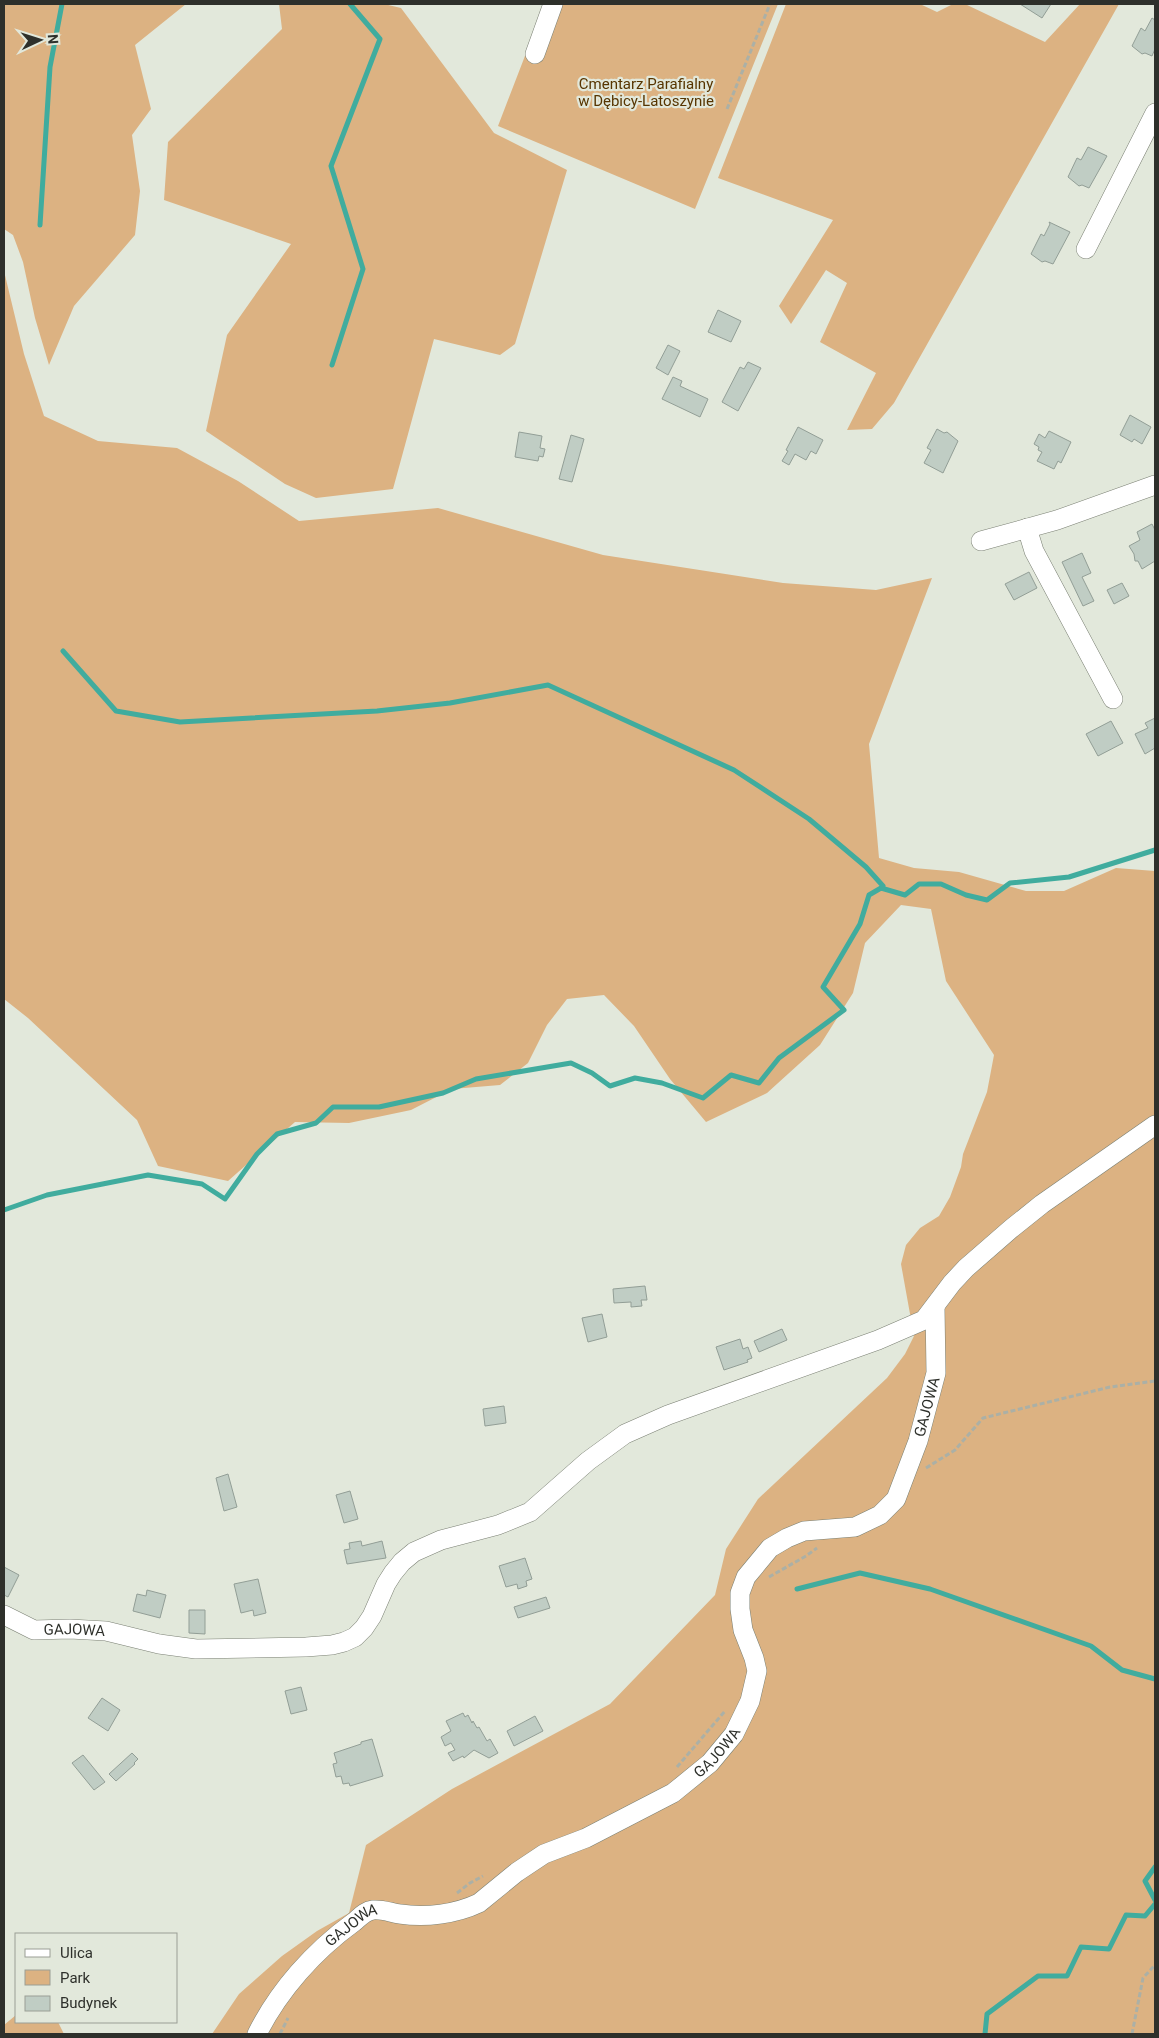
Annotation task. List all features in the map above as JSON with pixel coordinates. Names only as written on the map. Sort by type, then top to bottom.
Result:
[{"type":"street","points":[[535,54],[553,4]]},
{"type":"street","points":[[1086,249],[1155,113]]},
{"type":"street","points":[[981,541],[1027,528],[1155,485]]},
{"type":"street","points":[[1027,528],[1034,551],[1112,698]]},
{"type":"street","name":"GAJOWA","points":[[4,1615],[34,1630],[78,1629],[106,1631],[159,1644],[196,1649],[306,1647],[332,1645],[356,1637],[372,1616],[393,1573],[414,1552],[441,1540],[498,1525],[530,1512],[609,1444],[643,1425],[878,1340],[924,1320],[966,1268],[1012,1228],[1042,1204],[1155,1125]]},
{"type":"street","name":"GAJOWA","points":[[257,2034],[276,2001],[316,1954],[334,1936],[365,1913],[382,1910],[402,1915],[427,1915],[451,1913],[470,1907],[479,1903],[517,1872],[544,1854],[599,1832],[673,1793],[710,1763],[734,1734],[743,1718],[754,1687],[757,1671],[743,1630],[740,1610],[740,1593],[746,1577],[770,1548],[786,1538],[804,1531],[855,1527],[880,1515],[896,1499],[918,1441],[936,1373],[935,1307]]},
{"type":"path","points":[[728,110],[770,4]]},
{"type":"path","points":[[904,1482],[955,1450],[983,1418],[1110,1387],[1155,1381]]},
{"type":"path","points":[[765,1579],[806,1556],[820,1545]]},
{"type":"path","points":[[675,1769],[730,1706]]},
{"type":"path","points":[[456,1893],[485,1875]]},
{"type":"path","points":[[1132,2034],[1143,1978],[1155,1965]]},
{"type":"path","points":[[280,2034],[288,2017]]},
{"type":"green space","points":[[4,4],[186,4],[135,45],[151,109],[132,135],[140,191],[135,235],[74,306],[49,365],[35,318],[23,262],[13,235],[4,229]]},
{"type":"green space","points":[[279,4],[384,4],[401,8],[494,133],[567,170],[515,344],[500,355],[434,339],[393,489],[316,498],[285,484],[206,431],[227,335],[291,244],[164,200],[168,142],[282,29]]},
{"type":"green space","name":"Cmentarz Parafialny w Dębicy-Latoszynie","points":[[545,4],[778,4],[695,209],[498,126]]},
{"type":"green space","points":[[786,4],[920,4],[937,12],[953,4],[965,4],[1045,42],[1080,4],[1119,4],[894,403],[872,429],[847,430],[876,373],[820,342],[847,283],[826,270],[791,324],[779,306],[833,220],[718,178]]},
{"type":"green space","points":[[4,271],[24,354],[44,416],[98,441],[177,448],[238,481],[299,521],[438,508],[603,555],[783,583],[876,590],[932,578],[869,744],[879,858],[914,868],[959,872],[1026,891],[1064,891],[1116,868],[1155,871],[1155,2034],[212,2034],[239,1994],[282,1956],[317,1931],[349,1913],[366,1845],[452,1789],[610,1704],[715,1595],[726,1549],[758,1499],[887,1378],[905,1354],[914,1336],[901,1264],[906,1245],[920,1228],[939,1216],[950,1197],[961,1167],[963,1154],[987,1092],[994,1055],[946,981],[931,909],[901,905],[865,943],[853,993],[820,1045],[767,1093],[706,1122],[670,1079],[634,1026],[604,995],[567,999],[547,1025],[528,1063],[500,1085],[452,1089],[411,1110],[349,1123],[295,1122],[228,1181],[158,1166],[137,1120],[28,1018],[4,999]]},
{"type":"green space","points":[[15,2016],[15,2023],[58,2023],[64,2034],[4,2034],[4,2025]]},
{"type":"building","points":[[1020,4],[1051,4],[1042,18]]},
{"type":"building","points":[[1152,18],[1155,20],[1155,49],[1152,56],[1145,53],[1142,54],[1132,46],[1141,28],[1145,31]]},
{"type":"building","points":[[1088,147],[1107,156],[1089,188],[1082,185],[1079,186],[1068,177],[1077,158],[1081,160]]},
{"type":"building","points":[[1049,222],[1070,232],[1053,264],[1045,261],[1042,262],[1031,254],[1041,234],[1044,236],[1050,224]]},
{"type":"building","points":[[718,310],[741,321],[731,342],[708,332]]},
{"type":"building","points":[[668,345],[680,351],[668,375],[656,368]]},
{"type":"building","points":[[748,362],[761,368],[738,411],[722,402],[740,367],[744,369]]},
{"type":"building","points":[[673,377],[682,381],[680,386],[708,399],[700,417],[662,399]]},
{"type":"building","points":[[1130,415],[1151,427],[1142,444],[1134,439],[1132,442],[1120,435]]},
{"type":"building","points":[[798,427],[823,440],[816,454],[811,451],[806,460],[795,454],[789,465],[782,461]]},
{"type":"building","points":[[937,429],[944,433],[947,432],[958,441],[943,473],[924,463],[931,450],[927,448]]},
{"type":"building","points":[[1049,431],[1071,442],[1061,463],[1058,461],[1054,469],[1037,461],[1042,452],[1034,444],[1039,434],[1045,438]]},
{"type":"building","points":[[519,432],[542,436],[540,448],[545,449],[543,457],[539,456],[538,461],[515,457]]},
{"type":"building","points":[[571,435],[584,439],[572,482],[559,479]]},
{"type":"building","points":[[1152,524],[1155,530],[1155,561],[1142,569],[1138,561],[1135,561],[1134,554],[1129,546],[1140,540],[1137,532]]},
{"type":"building","points":[[1082,553],[1091,573],[1082,577],[1094,601],[1083,606],[1062,562]]},
{"type":"building","points":[[1029,572],[1037,588],[1014,600],[1005,584]]},
{"type":"building","points":[[1122,583],[1129,596],[1114,604],[1107,590]]},
{"type":"building","points":[[1155,718],[1155,748],[1145,754],[1135,734],[1148,728],[1145,723]]},
{"type":"building","points":[[1111,721],[1123,743],[1098,756],[1086,734]]},
{"type":"building","points":[[645,1286],[647,1300],[641,1300],[642,1306],[631,1307],[631,1302],[614,1303],[613,1289]]},
{"type":"building","points":[[602,1314],[607,1337],[588,1342],[582,1318]]},
{"type":"building","points":[[782,1329],[787,1340],[759,1352],[754,1341]]},
{"type":"building","points":[[740,1339],[743,1349],[748,1347],[752,1358],[747,1360],[748,1362],[724,1370],[716,1347]]},
{"type":"building","points":[[504,1406],[506,1423],[485,1426],[483,1409]]},
{"type":"building","points":[[228,1474],[237,1507],[224,1511],[216,1478]]},
{"type":"building","points":[[350,1491],[358,1519],[344,1523],[336,1495]]},
{"type":"building","points":[[361,1541],[362,1546],[382,1541],[386,1558],[347,1564],[344,1550],[350,1549],[349,1543]]},
{"type":"building","points":[[525,1558],[532,1579],[526,1581],[527,1586],[518,1589],[517,1584],[506,1587],[499,1566]]},
{"type":"building","points":[[4,1567],[19,1575],[8,1597],[4,1595]]},
{"type":"building","points":[[258,1579],[266,1613],[254,1616],[253,1610],[241,1613],[234,1584]]},
{"type":"building","points":[[147,1590],[166,1595],[160,1618],[133,1611],[137,1594],[146,1596]]},
{"type":"building","points":[[546,1597],[550,1608],[518,1618],[514,1607]]},
{"type":"building","points":[[189,1610],[205,1610],[205,1634],[189,1633]]},
{"type":"building","points":[[301,1687],[307,1710],[291,1714],[285,1691]]},
{"type":"building","points":[[102,1698],[120,1710],[108,1731],[88,1718]]},
{"type":"building","points":[[463,1713],[465,1717],[468,1715],[477,1728],[479,1727],[487,1741],[490,1739],[498,1753],[489,1758],[474,1750],[464,1758],[463,1756],[453,1761],[448,1753],[455,1750],[451,1743],[445,1746],[441,1737],[451,1731],[446,1721]]},
{"type":"building","points":[[535,1716],[543,1731],[514,1746],[507,1731]]},
{"type":"building","points":[[372,1739],[383,1776],[350,1786],[349,1783],[343,1784],[341,1776],[336,1777],[333,1764],[337,1763],[334,1753]]},
{"type":"building","points":[[132,1753],[138,1759],[116,1781],[109,1774]]},
{"type":"building","points":[[83,1755],[105,1782],[94,1790],[72,1763]]},
{"type":"waterway","points":[[40,225],[50,67],[62,4]]},
{"type":"waterway","points":[[332,365],[363,269],[331,166],[380,39],[350,4]]},
{"type":"waterway","points":[[63,651],[116,711],[180,722],[377,711],[450,703],[548,685],[734,770],[809,819],[866,867],[883,886]]},
{"type":"waterway","points":[[4,1210],[47,1195],[148,1175],[202,1184],[225,1199],[257,1154],[277,1134],[316,1123],[333,1107],[379,1107],[443,1093],[476,1079],[571,1063],[592,1073],[610,1086],[635,1078],[662,1083],[703,1098],[731,1075],[759,1083],[779,1058],[844,1010],[823,987],[860,924],[869,895],[881,888],[905,895],[919,884],[941,884],[966,895],[987,900],[1010,883],[1069,877],[1155,850]]},
{"type":"waterway","points":[[797,1589],[860,1573],[930,1589],[1091,1646],[1122,1670],[1155,1679]]},
{"type":"waterway","points":[[1155,1867],[1145,1881],[1155,1900]]},
{"type":"waterway","points":[[985,2034],[987,2014],[1038,1976],[1067,1976],[1081,1947],[1109,1949],[1126,1915],[1145,1916],[1155,1904]]}]
